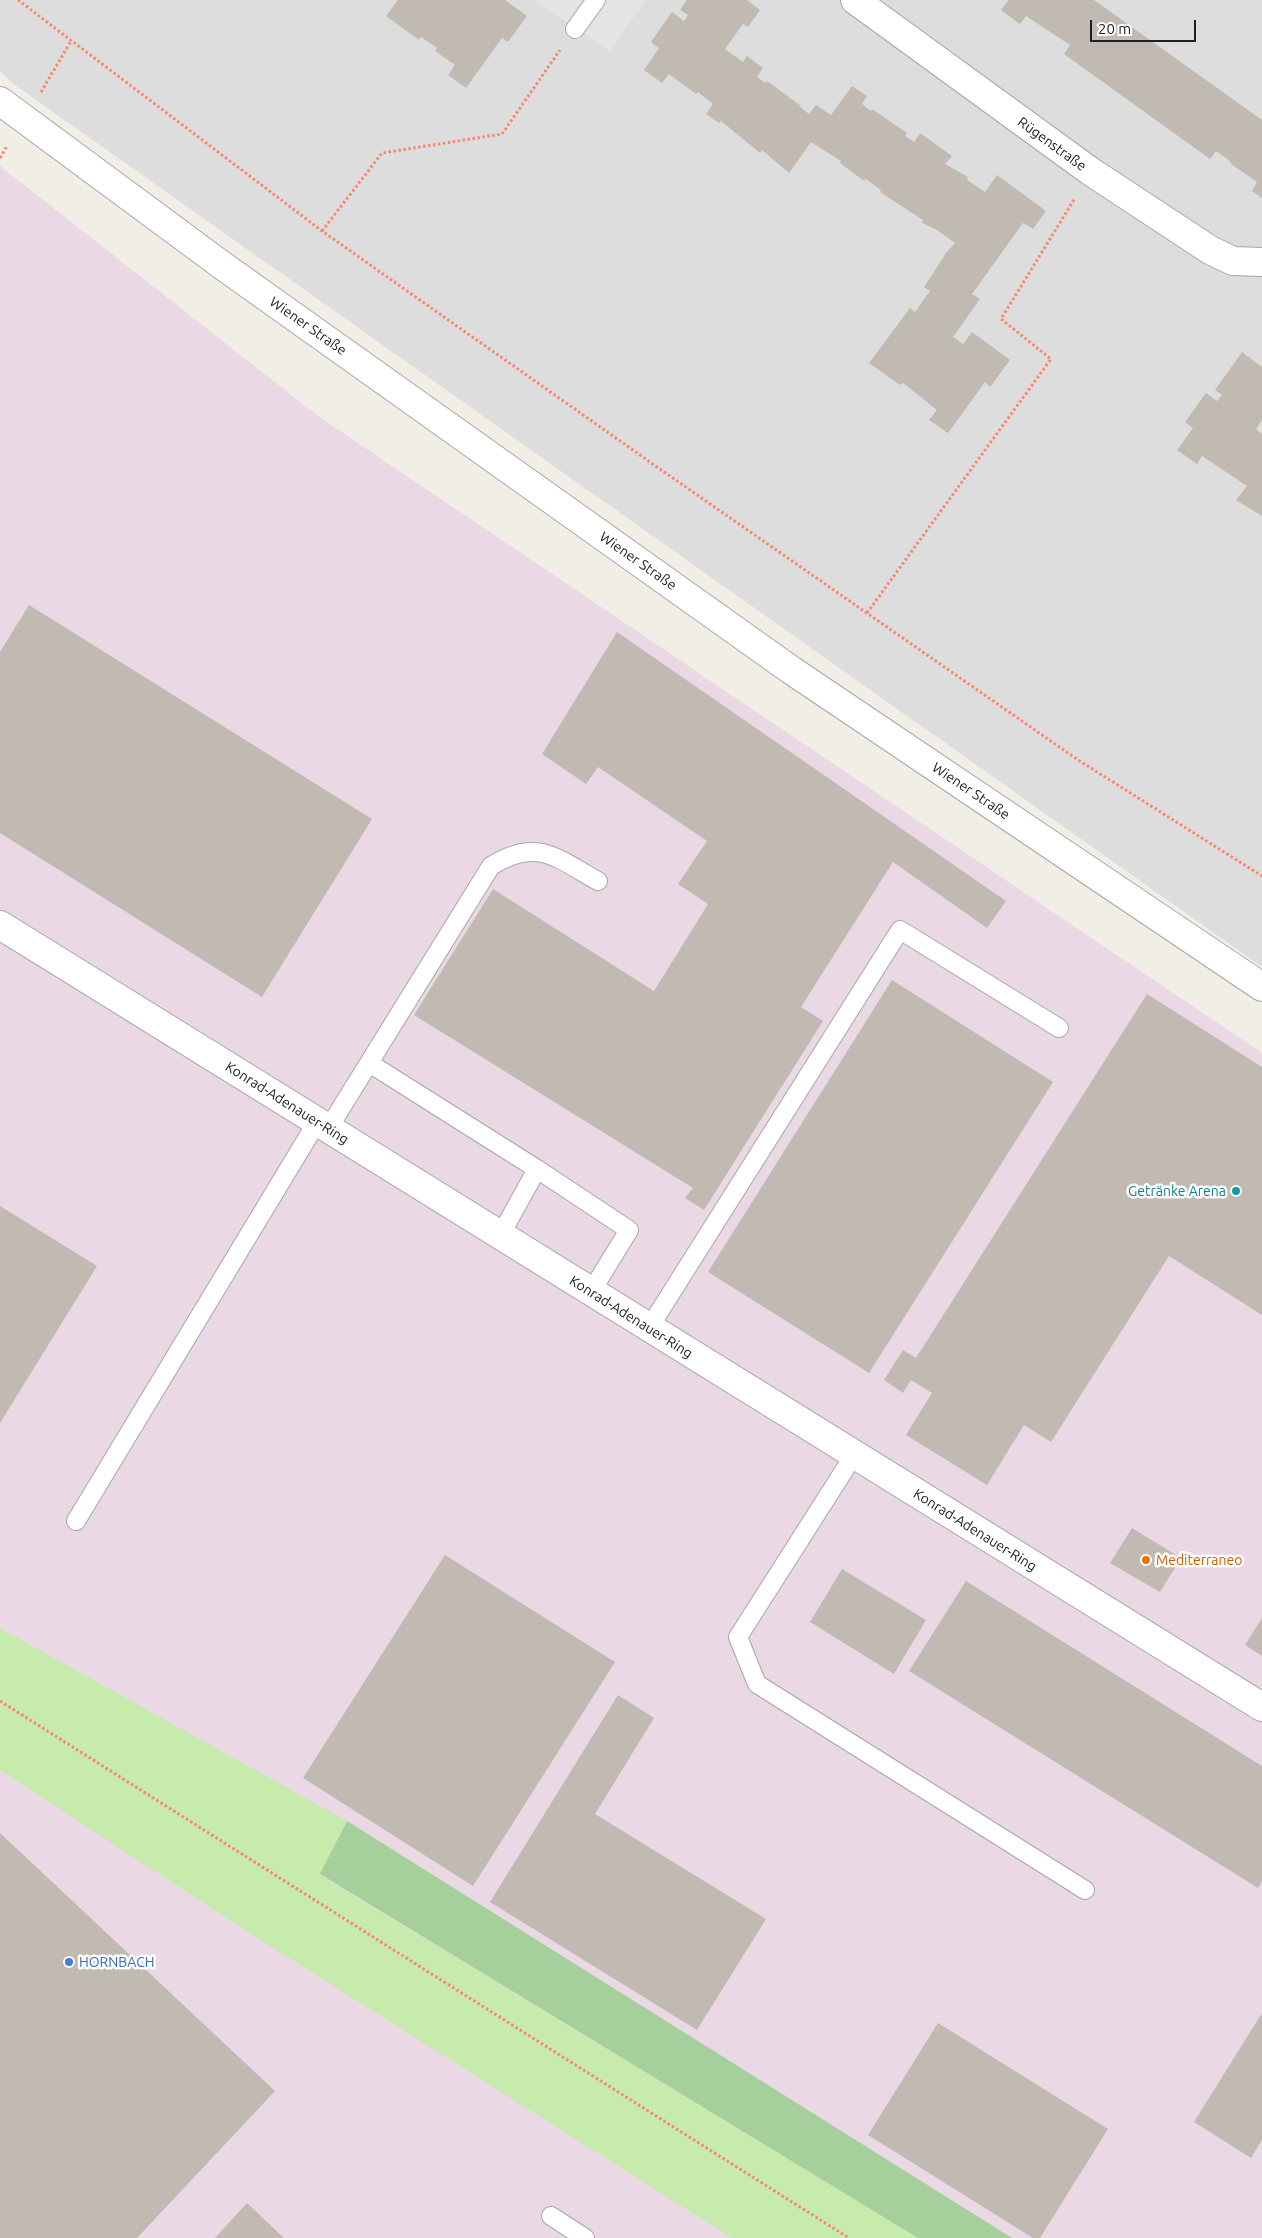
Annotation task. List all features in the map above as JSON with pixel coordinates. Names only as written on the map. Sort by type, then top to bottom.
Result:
[{"type":"street","name":"Rügenstraße","points":[[859,1],[1090,171],[1210,250],[1233,261],[1262,262]]},
{"type":"street","name":"Wiener Straße","points":[[0,96],[24,120]]},
{"type":"street","name":"Wiener Straße","points":[[0,101],[223,266],[791,670],[1262,988]]},
{"type":"street","name":"Konrad-Adenauer-Ring","points":[[0,925],[1262,1707]]},
{"type":"lane","points":[[575,29],[596,0]]},
{"type":"lane","points":[[76,1521],[323,1125],[369,1063],[490,866],[502,859],[525,851],[545,852],[598,881]]},
{"type":"lane","points":[[649,1328],[900,930],[1058,1028]]},
{"type":"lane","points":[[369,1063],[630,1230],[591,1292]]},
{"type":"lane","points":[[500,1236],[537,1169]]},
{"type":"lane","points":[[854,1455],[738,1637],[757,1684],[1085,1890]]},
{"type":"lane","points":[[551,2216],[585,2238]]},
{"type":"path","points":[[18,0],[322,231],[1078,760],[1262,876]]},
{"type":"path","points":[[322,231],[382,153],[502,134],[575,29]]},
{"type":"path","points":[[24,120],[71,41]]},
{"type":"path","points":[[867,613],[1051,359],[1001,319],[1090,171]]},
{"type":"path","points":[[0,1701],[849,2238]]},
{"type":"shaded area","points":[[0,0],[1262,0],[1262,967],[15,85],[0,71]]},
{"type":"shaded area","points":[[539,0],[646,0],[610,51],[537,3]]},
{"type":"shaded area","points":[[0,166],[318,416],[1262,1053],[1262,2238],[0,2238]]},
{"type":"green space","points":[[0,1628],[347,1821],[320,1875],[918,2238],[732,2238],[245,1930],[0,1770]]},
{"type":"green space","points":[[347,1821],[1012,2238],[918,2238],[320,1874]]},
{"type":"building","points":[[398,0],[505,0],[527,16],[508,42],[502,38],[466,88],[448,75],[455,65],[435,51],[437,48],[421,37],[419,40],[386,16]]},
{"type":"building","points":[[687,0],[747,0],[760,10],[748,27],[743,24],[725,49],[743,62],[747,56],[763,68],[757,77],[765,83],[767,81],[809,114],[816,105],[831,115],[852,86],[867,96],[862,104],[907,133],[905,136],[914,142],[920,133],[952,156],[945,164],[968,177],[967,180],[985,192],[997,175],[1046,211],[1033,229],[1023,223],[972,294],[980,299],[953,337],[963,344],[972,332],[1010,360],[990,387],[985,382],[948,433],[929,420],[937,410],[903,383],[900,385],[869,363],[910,308],[915,312],[930,291],[924,287],[946,253],[955,243],[937,230],[922,223],[923,220],[880,192],[881,190],[866,179],[864,181],[840,163],[841,161],[811,142],[789,173],[762,150],[760,153],[721,121],[719,123],[706,114],[713,104],[698,92],[696,94],[669,74],[662,83],[644,70],[659,48],[651,42],[672,12],[684,21],[688,15],[680,10]]},
{"type":"building","points":[[1009,0],[1094,0],[1262,120],[1262,198],[1252,191],[1257,182],[1231,164],[1230,161],[1216,151],[1210,159],[1064,54],[1070,45],[1026,16],[1020,24],[1001,10]]},
{"type":"building","points":[[1242,352],[1262,367],[1262,420],[1256,429],[1262,434],[1262,516],[1236,500],[1247,486],[1202,456],[1197,464],[1177,450],[1193,428],[1185,422],[1206,393],[1217,401],[1222,395],[1215,390]]},
{"type":"building","points":[[29,605],[372,819],[262,997],[0,833],[0,652]]},
{"type":"building","points":[[617,632],[1006,901],[987,928],[893,862],[801,1007],[823,1021],[704,1210],[685,1198],[693,1188],[414,1015],[493,889],[654,991],[708,904],[678,884],[707,841],[598,767],[586,784],[542,754]]},
{"type":"building","points":[[892,980],[1053,1082],[869,1373],[708,1272]]},
{"type":"building","points":[[1147,994],[1262,1067],[1262,1315],[1169,1256],[1051,1442],[1024,1425],[987,1485],[906,1435],[932,1393],[911,1380],[903,1393],[884,1380],[903,1350],[916,1358]]},
{"type":"building","points":[[0,1206],[97,1266],[0,1423]]},
{"type":"building","name":"Mediterraneo","points":[[1132,1528],[1181,1558],[1160,1592],[1110,1563]]},
{"type":"building","points":[[445,1555],[615,1662],[473,1886],[303,1778]]},
{"type":"building","points":[[842,1569],[926,1620],[894,1674],[810,1622]]},
{"type":"building","points":[[966,1581],[1262,1766],[1262,1881],[1258,1888],[909,1671]]},
{"type":"building","points":[[1262,1618],[1262,1656],[1245,1645]]},
{"type":"building","points":[[618,1695],[654,1718],[595,1814],[766,1919],[697,2030],[490,1902]]},
{"type":"building","name":"HORNBACH","points":[[0,1833],[275,2091],[137,2238],[0,2238]]},
{"type":"building","points":[[1262,2013],[1262,2140],[1251,2158],[1194,2122]]},
{"type":"building","points":[[938,2023],[1108,2129],[1040,2238],[1033,2238],[868,2135]]},
{"type":"building","points":[[247,2203],[284,2238],[215,2238]]},
{"type":"place","name":"Getränke Arena","points":[[1236,1191]]},
{"type":"place","name":"Mediterraneo","points":[[1146,1560]]},
{"type":"place","name":"HORNBACH","points":[[69,1962]]}]
